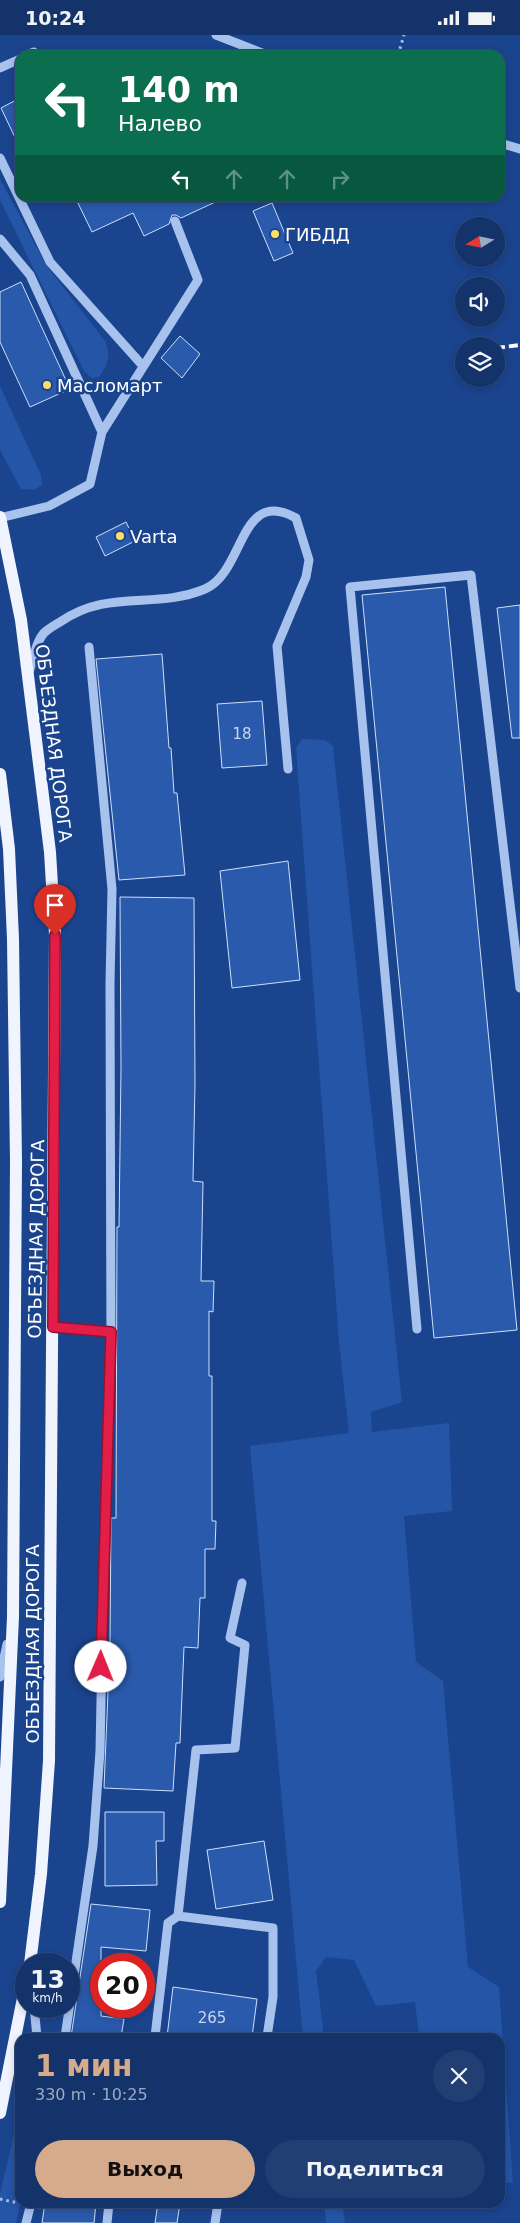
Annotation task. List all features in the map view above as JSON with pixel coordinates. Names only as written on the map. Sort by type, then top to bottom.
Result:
[{"type":"main road","name":"ОБЪЕЗДНАЯ ДОРОГА","points":[[0,517],[21,620],[50,851],[55,935],[49,1761],[40,1874],[31,1953]]},
{"type":"main road","name":"ОБЪЕЗДНАЯ ДОРОГА","points":[[0,774],[9,849],[13,939],[16,1161],[14,1617],[0,1902]]},
{"type":"main road","points":[[16,2033],[19,2018]]},
{"type":"main road","points":[[0,2113],[15,2038]]},
{"type":"street","points":[[216,35],[255,50]]},
{"type":"street","points":[[0,69],[15,62]]},
{"type":"street","points":[[505,144],[520,149]]},
{"type":"street","points":[[0,158],[15,189]]},
{"type":"street","points":[[21,202],[50,262],[144,366]]},
{"type":"street","points":[[0,517],[50,506],[90,484],[102,432],[198,280],[174,221]]},
{"type":"street","points":[[0,239],[30,275],[102,432]]},
{"type":"street","points":[[28,674],[43,633],[72,614],[104,602],[186,597],[211,586],[225,575],[251,521],[267,511],[282,511],[296,518],[309,560],[306,577],[277,646],[288,769]]},
{"type":"street","points":[[417,1329],[350,587],[471,575],[520,988]]},
{"type":"street","points":[[66,2033],[82,1910],[93,1846],[100,1751],[111,1332],[110,983],[112,889],[89,647]]},
{"type":"street","points":[[53,1327],[111,1332]]},
{"type":"street","points":[[178,1916],[196,1750],[234,1748],[245,1645],[230,1638],[242,1583]]},
{"type":"street","points":[[0,1677],[14,1617]]},
{"type":"street","points":[[154,2033],[168,1923],[178,1916],[273,1929],[273,1997],[268,2033]]},
{"type":"street","points":[[35,2018],[37,2033]]},
{"type":"street","points":[[26,2223],[30,2208]]},
{"type":"street","points":[[107,2223],[109,2208]]},
{"type":"street","points":[[215,2223],[217,2208]]},
{"type":"path","points":[[400,50],[404,35]]},
{"type":"path","points":[[0,2199],[15,2202]]},
{"type":"shaded area","points":[[0,179],[46,265],[105,341],[108,360],[99,377],[92,378],[84,371],[0,200]]},
{"type":"shaded area","points":[[0,386],[41,475],[42,485],[34,490],[21,489],[0,450]]},
{"type":"shaded area","points":[[302,739],[325,740],[333,746],[402,1402],[371,1412],[372,1432],[449,1423],[452,1511],[404,1516],[416,1662],[443,1681],[468,1967],[499,1987],[502,2033],[419,2033],[415,2002],[376,2006],[354,1960],[326,1957],[316,1971],[324,2033],[303,2033],[250,1446],[349,1433],[339,1342],[296,748]]},
{"type":"shaded area","points":[[505,2071],[513,2183],[505,2182]]},
{"type":"shaded area","points":[[15,2130],[15,2208],[19,2208],[16,2223],[0,2223],[0,2194]]},
{"type":"shaded area","points":[[324,2208],[343,2208],[345,2223],[326,2223]]},
{"type":"building","points":[[15,101],[15,137],[1,108]]},
{"type":"building","points":[[77,202],[215,202],[181,218],[172,215],[169,224],[144,236],[133,213],[92,232]]},
{"type":"building","points":[[272,203],[293,253],[274,261],[253,211]]},
{"type":"building","points":[[21,282],[70,389],[30,407],[0,342],[0,292]]},
{"type":"building","points":[[180,336],[200,354],[182,378],[161,358]]},
{"type":"building","points":[[126,522],[135,541],[105,556],[96,537]]},
{"type":"building","points":[[445,587],[517,1330],[434,1338],[362,595]]},
{"type":"building","points":[[520,605],[520,738],[512,738],[497,608]]},
{"type":"building","points":[[162,654],[169,748],[171,748],[174,793],[177,793],[185,875],[119,880],[96,659]]},
{"type":"building","points":[[262,701],[267,765],[222,768],[217,704]]},
{"type":"building","points":[[288,861],[300,980],[232,988],[220,871]]},
{"type":"building","points":[[120,897],[194,898],[195,1084],[193,1181],[203,1182],[201,1281],[214,1281],[213,1312],[209,1311],[209,1376],[212,1376],[212,1521],[216,1521],[215,1549],[205,1549],[205,1598],[200,1598],[198,1648],[184,1647],[180,1743],[176,1743],[173,1791],[104,1788],[110,1643],[111,1518],[116,1518],[117,1227],[119,1227],[121,1068]]},
{"type":"building","points":[[105,1812],[164,1812],[164,1841],[156,1841],[157,1885],[105,1886]]},
{"type":"building","points":[[264,1841],[273,1900],[216,1909],[207,1850]]},
{"type":"building","points":[[91,1904],[150,1910],[146,1951],[101,1947],[101,1953],[90,1953],[90,2018],[124,2019],[122,2033],[72,2033],[74,2018],[80,2018],[80,1977]]},
{"type":"building","points":[[173,1987],[257,1999],[253,2033],[167,2033]]},
{"type":"building","points":[[44,2208],[96,2208],[94,2223],[42,2223]]},
{"type":"building","points":[[157,2208],[179,2208],[177,2223],[155,2223]]},
{"type":"railway","points":[[505,347],[520,345]]},
{"type":"place","name":"ГИБДД","points":[[275,234]]},
{"type":"place","name":"Масломарт","points":[[47,385]]},
{"type":"place","name":"Varta","points":[[120,536]]},
{"type":"route","points":[[55,935],[53,1327],[111,1332],[104,1502],[101,1667]]}]
